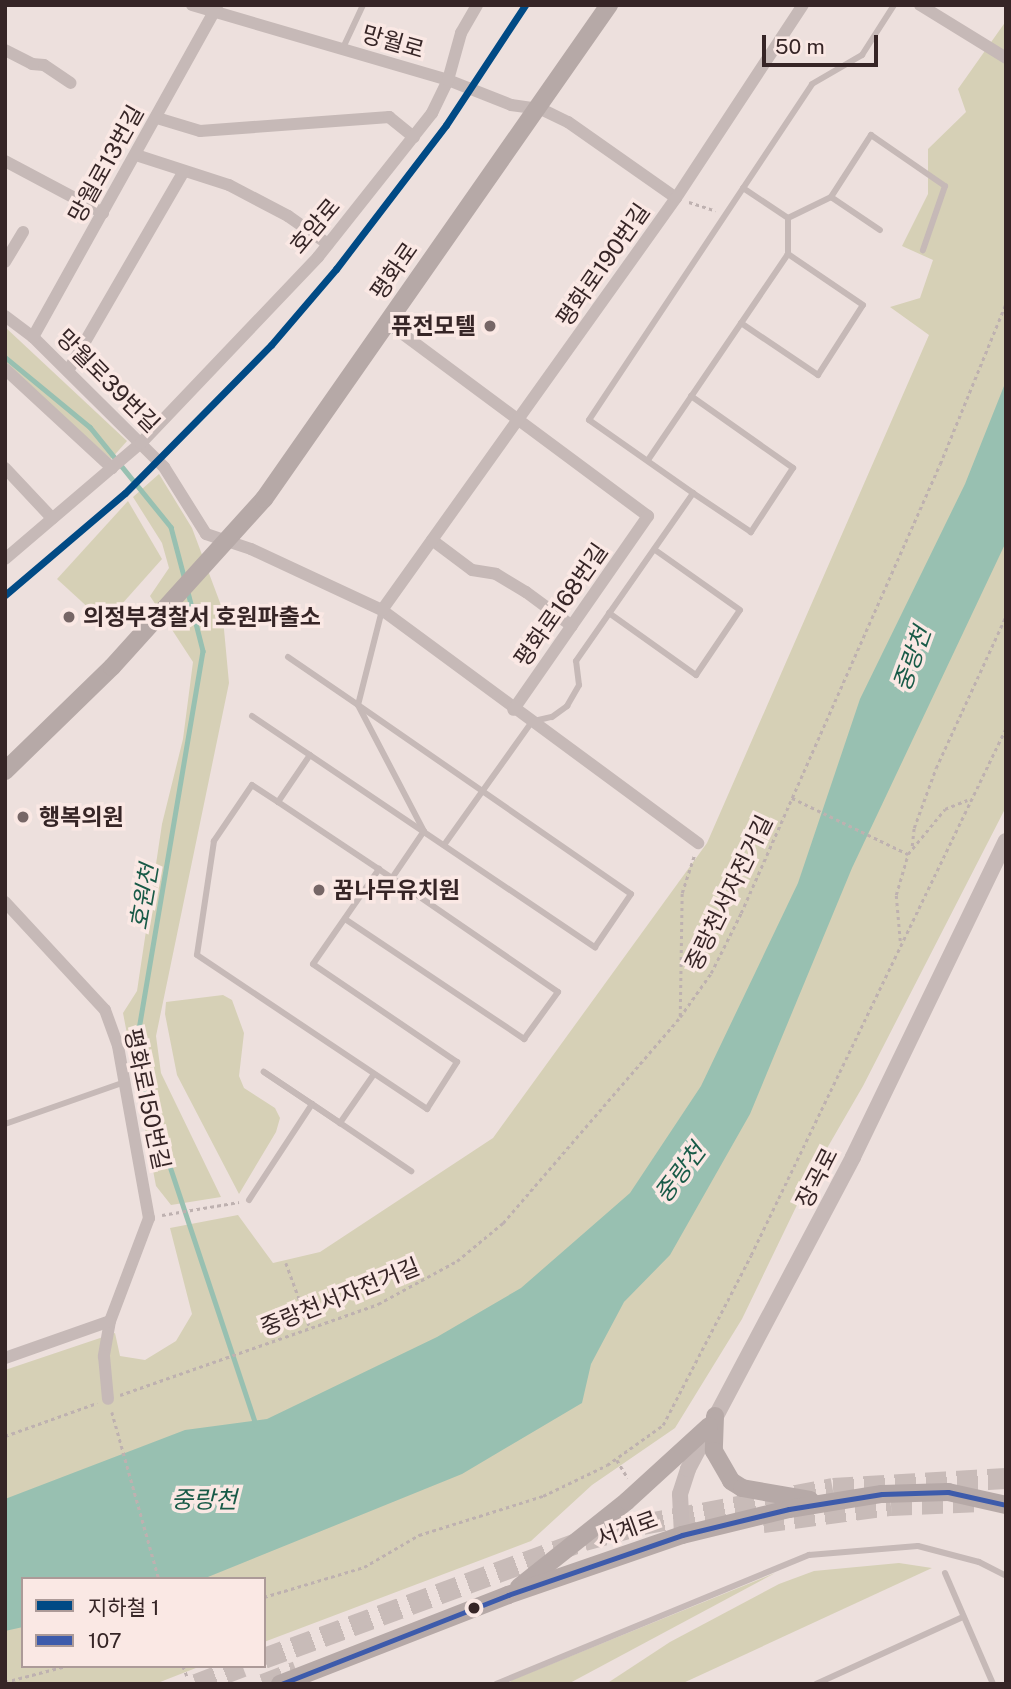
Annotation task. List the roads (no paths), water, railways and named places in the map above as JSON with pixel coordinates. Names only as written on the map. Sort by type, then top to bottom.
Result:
[{"type":"main road","name":"평화로","points":[[5,771],[58,722],[227,544],[541,109],[609,5]]},
{"type":"main road","points":[[712,1421],[714,1451],[731,1481],[742,1488],[821,1502]]},
{"type":"main road","points":[[508,1595],[627,1501],[712,1421]]},
{"type":"main road","name":"서계로","points":[[280,1684],[508,1595],[682,1535],[821,1502],[948,1492],[1006,1505]]},
{"type":"street","name":"망월로","points":[[192,5],[217,9],[342,50],[448,80],[511,105],[541,109]]},
{"type":"street","name":"호암로","points":[[115,466],[141,443],[328,244],[414,137],[448,80],[461,33],[478,5]]},
{"type":"street","points":[[676,198],[803,5]]},
{"type":"street","points":[[920,5],[1006,58]]},
{"type":"street","name":"망월로13번길","points":[[33,337],[217,9]]},
{"type":"street","points":[[5,50],[32,64],[44,65],[71,83]]},
{"type":"street","name":"평화로190번길","points":[[382,610],[676,198],[568,122],[541,109]]},
{"type":"street","points":[[157,118],[200,131],[389,117],[414,137]]},
{"type":"street","points":[[136,155],[247,194],[328,244]]},
{"type":"street","points":[[5,161],[103,213]]},
{"type":"street","points":[[68,371],[184,171]]},
{"type":"street","points":[[5,262],[23,232]]},
{"type":"street","name":"망월로39번길","points":[[5,316],[33,337],[141,443],[164,467],[206,534],[227,544]]},
{"type":"street","name":"평화로168번길","points":[[388,323],[648,516],[513,710]]},
{"type":"street","points":[[5,369],[115,466],[5,559]]},
{"type":"street","points":[[5,468],[52,518]]},
{"type":"street","points":[[432,540],[472,570],[496,574],[526,592],[572,626]]},
{"type":"street","points":[[227,544],[251,550],[382,610],[513,710],[698,843]]},
{"type":"street","name":"장곡로","points":[[682,1535],[680,1494],[712,1421],[826,1211],[1006,841]]},
{"type":"street","name":"평화로150번길","points":[[5,902],[105,1010],[118,1046],[122,1083],[149,1218],[110,1321]]},
{"type":"street","points":[[5,1358],[110,1321],[104,1356],[109,1403]]},
{"type":"lane","points":[[342,50],[363,5]]},
{"type":"lane","points":[[691,396],[793,468],[751,532],[589,420],[812,84],[862,55],[894,5]]},
{"type":"lane","points":[[788,218],[831,197],[871,135],[945,186],[923,250]]},
{"type":"lane","points":[[743,188],[788,218]]},
{"type":"lane","points":[[831,197],[880,230]]},
{"type":"lane","points":[[648,460],[788,254],[788,218]]},
{"type":"lane","points":[[741,323],[818,375],[863,305],[788,254]]},
{"type":"lane","points":[[444,845],[530,722],[552,718],[566,706],[579,685],[576,661],[693,493]]},
{"type":"lane","points":[[610,613],[696,675],[740,610],[654,549]]},
{"type":"lane","points":[[382,610],[358,705],[424,831]]},
{"type":"lane","points":[[252,716],[595,947],[631,894],[288,657]]},
{"type":"lane","points":[[278,802],[310,755]]},
{"type":"lane","points":[[345,919],[524,1040],[558,992],[379,869],[252,785],[214,841],[197,955],[427,1109],[457,1062],[313,964],[379,869]]},
{"type":"lane","points":[[392,878],[424,831]]},
{"type":"lane","points":[[374,1074],[340,1123],[264,1072],[411,1171]]},
{"type":"lane","points":[[5,1124],[122,1083]]},
{"type":"lane","points":[[249,1200],[312,1104]]},
{"type":"lane","points":[[496,1684],[809,1555],[918,1546],[979,1562],[1006,1576]]},
{"type":"lane","points":[[945,1573],[993,1684]]},
{"type":"lane","points":[[816,1684],[963,1617]]},
{"type":"water","name":"중랑천","points":[[1006,381],[1006,542],[852,868],[750,1114],[670,1255],[624,1302],[591,1364],[582,1403],[462,1474],[208,1577],[21,1577],[21,1627],[5,1631],[5,1499],[185,1430],[267,1419],[437,1337],[521,1288],[630,1193],[701,1086],[798,883],[860,699],[965,484]]},
{"type":"waterway","name":"호원천","points":[[5,357],[90,427],[171,527],[185,580]]},
{"type":"waterway","name":"호원천","points":[[188,592],[203,651],[134,1058],[256,1424]]},
{"type":"tunnel","points":[[266,1657],[584,1540],[643,1524],[833,1488],[1006,1478]]},
{"type":"tunnel","points":[[763,1522],[891,1505],[981,1501]]},
{"type":"tunnel","points":[[196,1684],[238,1668]]},
{"type":"tunnel","points":[[263,1684],[297,1671]]},
{"type":"metro line","name":"1","points":[[5,595],[125,493],[271,345],[336,269],[446,125],[525,5]]},
{"type":"place","name":"퓨전모텔","points":[[490,326]]},
{"type":"place","name":"의정부경찰서 호원파출소","points":[[69,617]]},
{"type":"place","name":"행복의원","points":[[23,817]]},
{"type":"place","name":"꿈나무유치원","points":[[319,890]]}]
